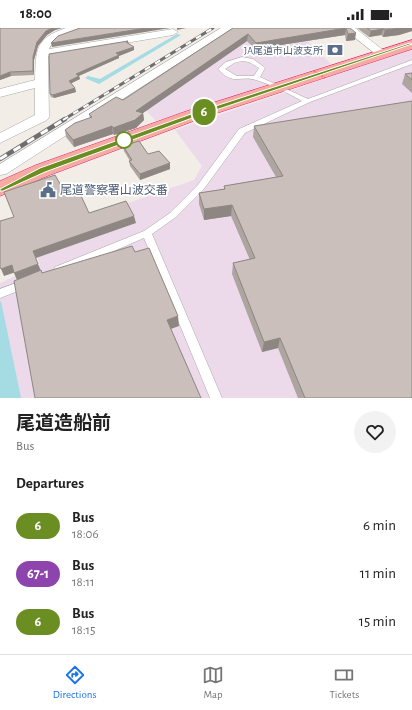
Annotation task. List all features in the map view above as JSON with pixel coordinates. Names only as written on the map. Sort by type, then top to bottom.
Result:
[{"type":"highway","points":[[7,185],[193,115],[412,44]]},
{"type":"street","points":[[0,139],[42,117],[42,54],[47,42],[56,36],[77,28]]},
{"type":"street","points":[[7,185],[1,170],[228,28]]},
{"type":"street","points":[[348,28],[382,54]]},
{"type":"street","points":[[42,54],[173,32]]},
{"type":"street","points":[[0,93],[42,82]]},
{"type":"lane","points":[[256,78],[262,68],[254,61],[233,60],[225,64],[221,69],[228,76],[237,79],[256,78],[308,101]]},
{"type":"lane","points":[[51,273],[147,233],[173,215],[200,188],[242,131],[308,101],[412,62]]},
{"type":"lane","points":[[147,233],[216,398]]},
{"type":"lane","points":[[0,294],[37,279]]},
{"type":"path","points":[[314,71],[325,78]]},
{"type":"shaded area","points":[[237,28],[294,28],[331,64],[156,121],[132,96]]},
{"type":"shaded area","points":[[412,49],[412,398],[0,398],[0,283],[40,265],[31,237],[194,180],[202,166],[175,130]]},
{"type":"water","points":[[177,34],[181,35],[99,84],[85,78],[88,76],[100,79]]},
{"type":"water","points":[[1,301],[21,398],[0,398]]},
{"type":"building","points":[[0,28],[52,28],[46,31],[37,42],[33,57],[33,71],[10,72],[0,76]]},
{"type":"building","points":[[80,28],[146,28],[51,43],[58,36]]},
{"type":"building","points":[[233,28],[346,28],[256,43],[248,34],[136,111],[143,113],[135,120],[113,128],[112,126],[73,140],[65,130],[75,123],[92,117],[89,114],[116,97],[123,100]]},
{"type":"building","points":[[346,28],[350,28],[356,33],[348,34]]},
{"type":"building","points":[[367,28],[401,28],[371,31]]},
{"type":"building","points":[[128,41],[126,42],[134,47],[116,53],[119,55],[76,74],[79,76],[69,81],[75,88],[53,95],[50,94],[49,54]]},
{"type":"building","points":[[412,73],[412,80],[405,74]]},
{"type":"building","points":[[412,101],[412,398],[305,398],[280,338],[264,342],[233,263],[255,258],[232,205],[204,209],[199,193],[225,189],[224,186],[283,176],[254,126]]},
{"type":"building","points":[[139,141],[148,154],[159,151],[170,163],[140,174],[129,161],[132,160],[123,146]]},
{"type":"building","points":[[55,175],[63,189],[76,185],[89,213],[126,201],[134,216],[33,251],[38,264],[14,273],[12,265],[1,269],[0,221],[14,217],[4,192]]},
{"type":"building","points":[[132,246],[135,252],[149,248],[178,316],[167,320],[201,398],[35,398],[14,281],[41,270],[42,273]]},
{"type":"railway","points":[[63,120],[213,28]]},
{"type":"railway","points":[[0,159],[65,119]]},
{"type":"bus line","name":"6","points":[[0,189],[42,170],[193,115],[412,44]]},
{"type":"place","name":"JA尾道市山波支所","points":[[335,50]]},
{"type":"place","name":"尾道警察署山波交番","points":[[48,190]]}]
